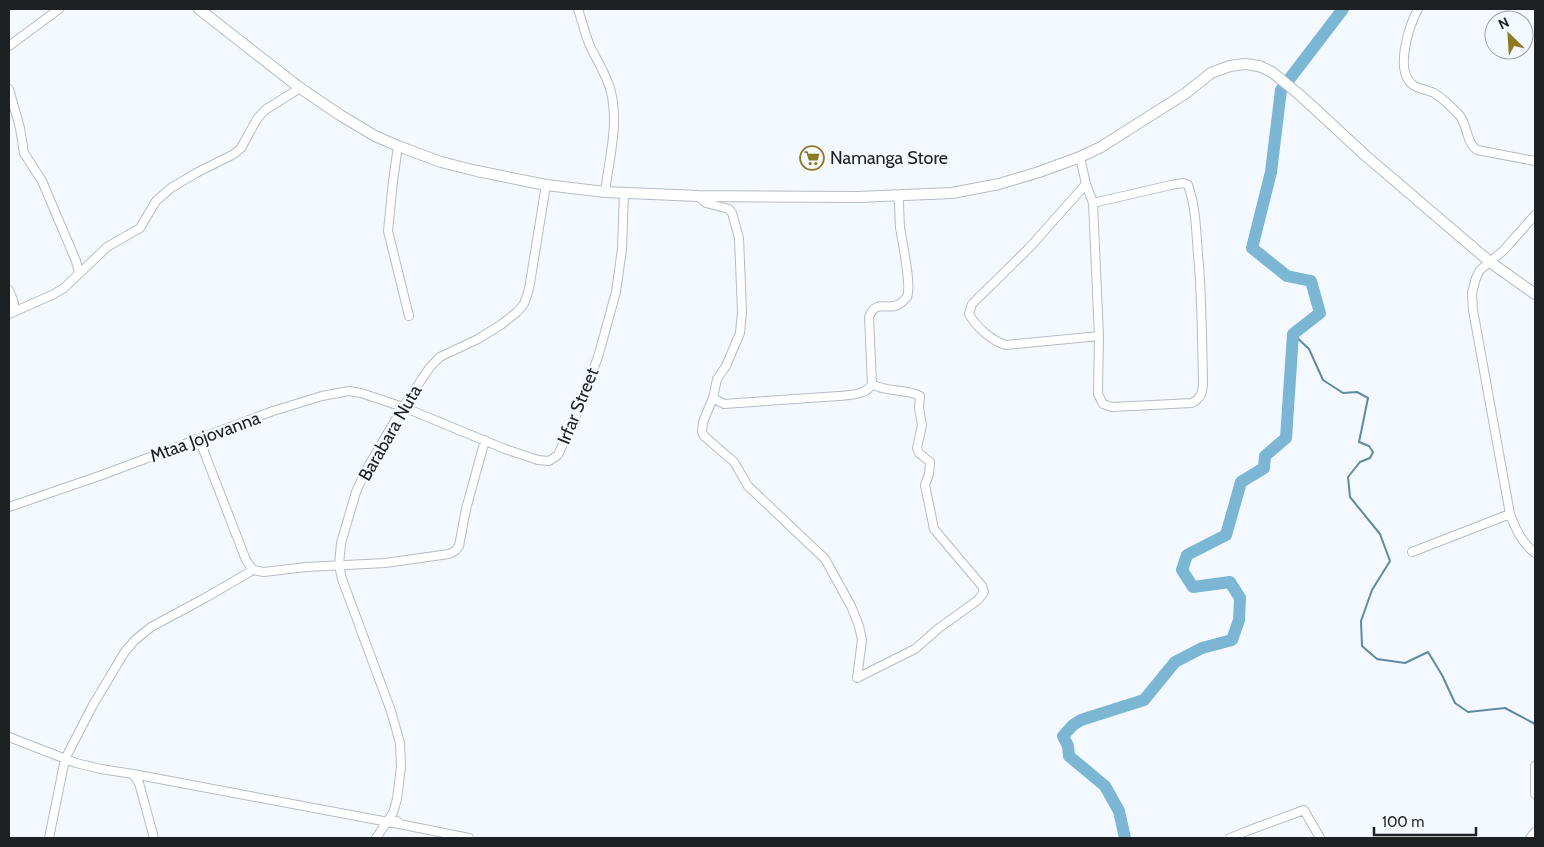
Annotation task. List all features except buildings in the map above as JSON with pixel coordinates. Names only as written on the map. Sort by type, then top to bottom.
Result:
[{"type":"main road","points":[[200,9],[300,88],[375,136],[450,164],[546,186],[606,192],[698,196],[858,197],[952,193],[999,184],[1039,172],[1101,147],[1186,93],[1211,73],[1230,66],[1245,64],[1259,66],[1282,79],[1350,141],[1490,262],[1535,294]]},
{"type":"street","points":[[9,46],[59,9]]},
{"type":"street","points":[[578,9],[590,45],[607,78],[615,116],[606,192]]},
{"type":"street","points":[[1418,9],[1407,36],[1404,62],[1408,80],[1414,86],[1436,94],[1460,116],[1471,143],[1478,150],[1535,161]]},
{"type":"street","points":[[11,312],[64,288],[107,247],[140,228],[156,201],[171,188],[234,154],[241,148],[264,110],[300,88]]},
{"type":"street","points":[[9,90],[20,128],[24,153],[42,181],[79,273]]},
{"type":"street","points":[[398,146],[388,231],[408,316]]},
{"type":"street","points":[[1080,157],[1086,184],[1093,203],[1099,336],[1098,394],[1103,404],[1112,407],[1192,403],[1202,394],[1203,384],[1202,300],[1196,226],[1188,185],[1183,183],[1172,184],[1093,203]]},
{"type":"street","points":[[1086,184],[1030,247],[972,304],[969,314],[993,340],[1006,345],[1099,336]]},
{"type":"street","name":"Barabara Nuta","points":[[376,838],[393,813],[397,800],[401,767],[400,743],[391,711],[342,579],[339,565],[341,543],[356,492],[365,472],[430,367],[440,357],[478,339],[502,324],[524,304],[530,289],[546,186]]},
{"type":"street","name":"Irfar Street","points":[[403,408],[505,449],[538,460],[549,461],[558,455],[577,413],[598,357],[616,292],[622,249],[624,192]]},
{"type":"street","points":[[698,196],[706,203],[729,208],[732,213],[738,238],[742,312],[740,333],[726,366],[717,379],[713,398],[703,422],[702,432],[704,436],[734,462],[748,486],[825,559],[851,606],[859,626],[862,640],[857,678],[915,649],[939,628],[978,600],[984,592],[982,586],[934,529],[925,485],[929,474],[930,462],[919,453],[917,448],[922,425],[919,408],[920,396],[913,393],[881,389],[872,384]]},
{"type":"street","points":[[713,398],[724,404],[839,396],[869,390],[872,384],[868,317],[876,306],[896,306],[907,297],[908,282],[898,196]]},
{"type":"street","points":[[1535,215],[1502,251],[1480,270],[1472,293],[1473,310],[1510,514],[1520,537],[1535,553]]},
{"type":"street","points":[[9,290],[14,303],[11,312]]},
{"type":"street","name":"Mtaa Jojovanna","points":[[9,507],[102,475],[196,439],[322,396],[349,391],[361,392],[403,408]]},
{"type":"street","points":[[196,439],[201,444],[246,560],[253,570]]},
{"type":"street","points":[[50,838],[65,758],[124,653],[135,640],[151,627],[253,570],[264,572],[306,567],[385,563],[449,554],[455,551],[459,546],[466,509],[485,440]]},
{"type":"street","points":[[1412,552],[1510,514]]},
{"type":"street","points":[[9,737],[101,769],[469,838]]},
{"type":"street","points":[[1535,766],[1535,794]]},
{"type":"street","points":[[133,774],[139,783],[154,838]]},
{"type":"street","points":[[1230,838],[1304,810],[1320,838]]},
{"type":"street","points":[[393,813],[399,824]]},
{"type":"street","points":[[1530,838],[1535,832]]},
{"type":"waterway","points":[[1125,838],[1119,811],[1105,786],[1069,756],[1068,746],[1063,736],[1073,725],[1081,720],[1144,700],[1175,662],[1202,648],[1232,640],[1239,620],[1240,598],[1230,582],[1193,587],[1182,570],[1187,555],[1226,535],[1241,482],[1264,468],[1265,456],[1286,438],[1293,334],[1320,313],[1311,281],[1287,276],[1252,248],[1271,172],[1281,90],[1343,9]]},
{"type":"waterway","points":[[1293,334],[1309,349],[1323,380],[1343,393],[1357,392],[1368,398],[1359,442],[1369,446],[1373,452],[1370,458],[1360,462],[1348,477],[1350,497],[1380,534],[1390,561],[1372,590],[1361,621],[1362,646],[1377,659],[1405,663],[1428,652],[1442,675],[1455,703],[1468,712],[1505,708],[1535,724]]},
{"type":"place","name":"Namanga Store","points":[[812,158]]}]
